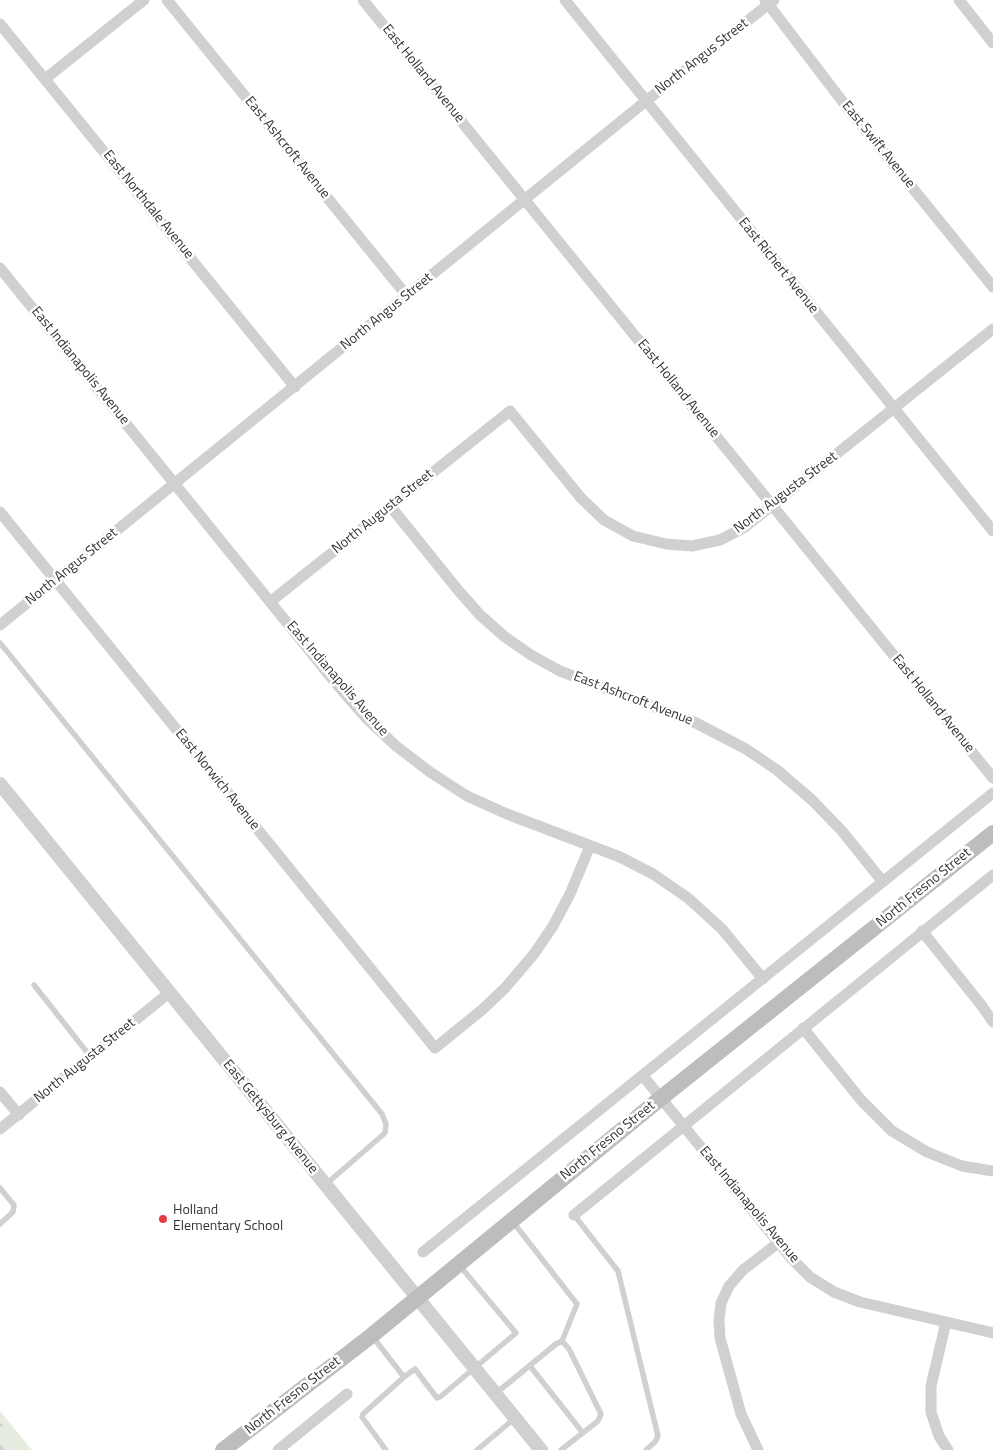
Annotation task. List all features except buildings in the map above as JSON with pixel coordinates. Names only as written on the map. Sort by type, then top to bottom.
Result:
[{"type":"main road","name":"North Fresno Street","points":[[223,1450],[371,1336],[661,1098],[993,833]]},
{"type":"street","points":[[45,79],[144,0]]},
{"type":"street","name":"East Ashcroft Avenue","points":[[166,0],[407,296]]},
{"type":"street","name":"East Holland Avenue","points":[[363,0],[993,778]]},
{"type":"street","name":"East Richert Avenue","points":[[565,0],[993,531]]},
{"type":"street","points":[[959,0],[993,43]]},
{"type":"street","name":"North Angus Street","points":[[0,625],[769,2]]},
{"type":"street","name":"East Swift Avenue","points":[[769,2],[849,110],[993,287]]},
{"type":"street","name":"East Northdale Avenue","points":[[0,24],[295,387]]},
{"type":"street","name":"East Indianapolis Avenue","points":[[0,268],[339,687],[366,718],[396,746],[430,772],[467,796],[507,814],[620,857],[653,874],[688,898],[722,929],[763,979]]},
{"type":"street","name":"North Augusta Street","points":[[270,602],[510,411],[581,498],[604,520],[633,536],[666,544],[692,546],[720,540],[745,527],[993,329]]},
{"type":"street","name":"East Ashcroft Avenue","points":[[391,507],[458,590],[480,615],[505,637],[531,655],[560,671],[696,723],[746,749],[777,770],[812,800],[842,831],[883,882]]},
{"type":"street","name":"East Norwich Avenue","points":[[0,512],[435,1048],[505,988],[534,954],[553,926],[570,894],[590,846]]},
{"type":"street","name":"East Gettysburg Avenue","points":[[0,784],[541,1450]]},
{"type":"street","name":"North Fresno Street","points":[[424,1252],[993,793]]},
{"type":"street","points":[[574,1214],[993,875]]},
{"type":"street","points":[[922,931],[993,1022]]},
{"type":"street","name":"North Augusta Street","points":[[0,1129],[169,993]]},
{"type":"street","points":[[803,1028],[861,1100],[892,1131],[927,1152],[962,1166],[993,1171]]},
{"type":"street","name":"East Indianapolis Avenue","points":[[643,1076],[790,1258],[810,1277],[834,1292],[860,1302],[993,1333]]},
{"type":"street","points":[[0,1092],[19,1114]]},
{"type":"street","points":[[758,1450],[741,1414],[720,1338],[719,1320],[721,1303],[730,1286],[743,1270],[778,1243]]},
{"type":"street","points":[[946,1322],[931,1386],[931,1412],[939,1436],[948,1450]]},
{"type":"street","points":[[278,1450],[347,1394]]},
{"type":"lane","points":[[0,642],[382,1114],[386,1124],[385,1133],[325,1185]]},
{"type":"lane","points":[[34,985],[90,1056]]},
{"type":"lane","points":[[0,1188],[14,1205],[13,1212],[0,1224]]},
{"type":"lane","points":[[574,1214],[618,1271],[658,1436],[656,1442],[646,1450]]},
{"type":"lane","points":[[495,1394],[562,1341],[577,1304],[512,1220]]},
{"type":"lane","points":[[386,1450],[362,1417],[404,1377],[415,1369],[437,1398],[516,1333],[458,1264]]},
{"type":"lane","points":[[371,1336],[404,1377]]},
{"type":"lane","points":[[562,1341],[569,1349],[601,1414],[598,1421],[562,1450]]},
{"type":"lane","points":[[530,1366],[583,1433]]},
{"type":"lane","points":[[477,1450],[515,1418]]},
{"type":"shaded area","points":[[0,1411],[32,1450],[0,1450]]},
{"type":"place","name":"Holland Elementary School","points":[[163,1219]]}]
